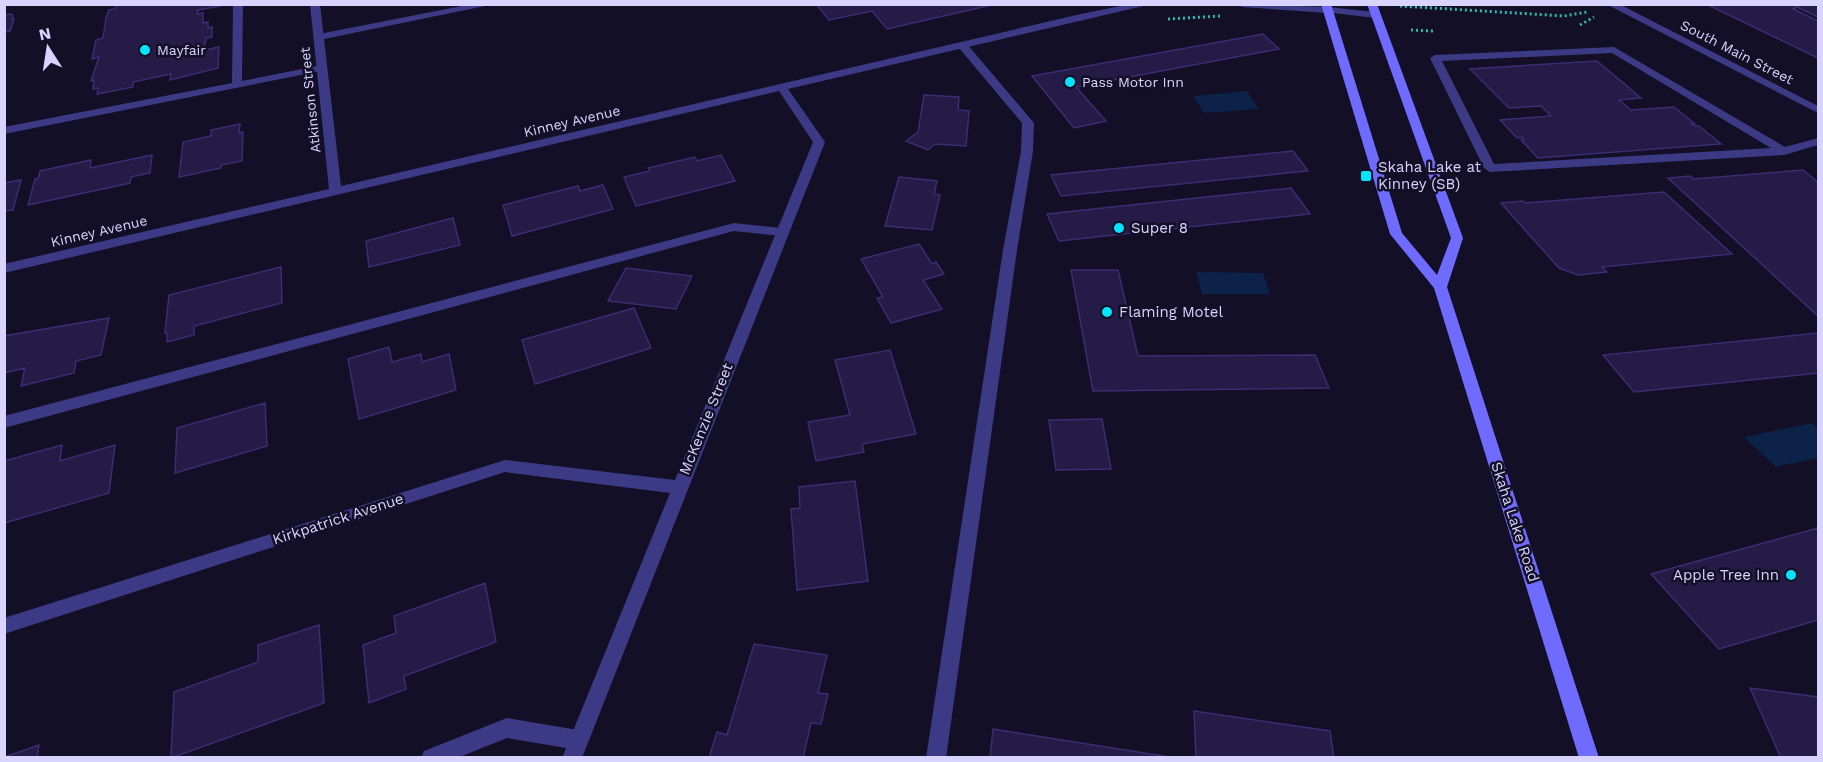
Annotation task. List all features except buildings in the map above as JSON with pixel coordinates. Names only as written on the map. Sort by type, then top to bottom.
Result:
[{"type":"main road","name":"Skaha Lake Road","points":[[1327,7],[1396,234],[1440,287],[1589,758]]},
{"type":"main road","points":[[1374,10],[1457,238],[1440,287]]},
{"type":"street","points":[[237,84],[238,4]]},
{"type":"street","name":"Atkinson Street","points":[[315,4],[334,192]]},
{"type":"street","points":[[319,37],[490,4]]},
{"type":"street","name":"Kinney Avenue","points":[[4,269],[963,46],[1116,7],[1147,4]]},
{"type":"street","points":[[1242,4],[1374,10]]},
{"type":"street","name":"South Main Street","points":[[1611,4],[1818,110]]},
{"type":"street","points":[[936,758],[1008,261],[1027,151],[1028,123],[963,46]]},
{"type":"street","points":[[1784,151],[1614,50],[1435,58],[1490,168],[1784,151],[1818,141]]},
{"type":"street","points":[[4,131],[322,68]]},
{"type":"street","name":"McKenzie Street","points":[[575,749],[819,142],[783,88]]},
{"type":"street","points":[[4,422],[734,227],[782,232]]},
{"type":"street","name":"Kirkpatrick Avenue","points":[[4,626],[506,466],[679,487]]},
{"type":"street","points":[[431,758],[507,728],[575,749]]},
{"type":"path","points":[[1393,5],[1487,13],[1564,16],[1594,12]]},
{"type":"water","points":[[1247,91],[1259,109],[1204,113],[1193,96]]},
{"type":"water","points":[[1196,272],[1263,273],[1270,294],[1202,294]]},
{"type":"water","points":[[1812,423],[1818,429],[1818,458],[1776,467],[1744,437]]},
{"type":"place","name":"Mayfair","points":[[145,50]]},
{"type":"place","name":"Pass Motor Inn","points":[[1070,82]]},
{"type":"place","name":"Skaha Lake at Kinney (SB)","points":[[1366,176]]},
{"type":"place","name":"Super 8","points":[[1119,228]]},
{"type":"place","name":"Flaming Motel","points":[[1107,312]]},
{"type":"place","name":"Apple Tree Inn","points":[[1791,575]]}]
